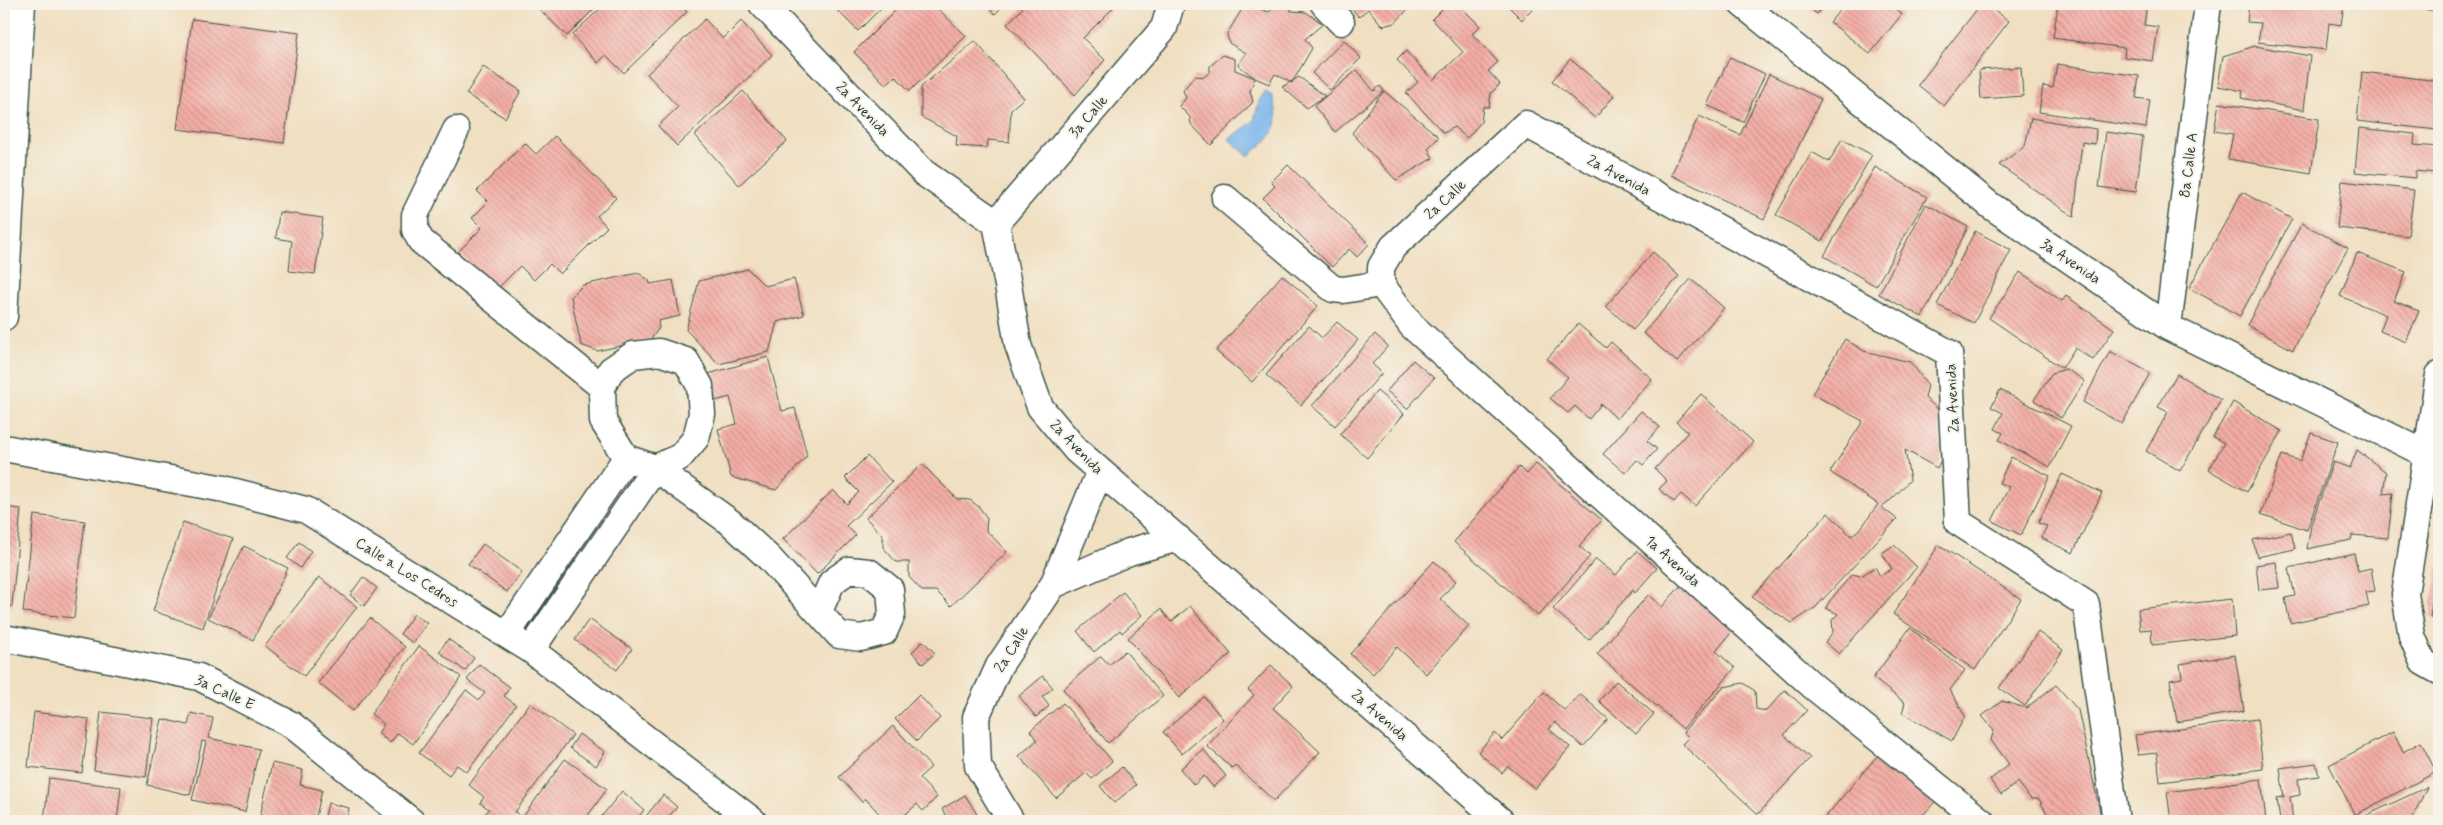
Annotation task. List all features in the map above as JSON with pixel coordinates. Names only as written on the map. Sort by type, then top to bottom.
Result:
[{"type":"street","points":[[4,317],[22,4]]},
{"type":"street","name":"2a Avenida","points":[[762,4],[924,173],[996,223],[1018,345],[1040,408],[1076,450],[1501,821]]},
{"type":"street","name":"3a Calle","points":[[996,223],[1164,28],[1171,4]]},
{"type":"street","name":"3a Avenida","points":[[1742,4],[1991,206],[2168,326],[2434,456]]},
{"type":"street","name":"8a Calle A","points":[[2168,326],[2208,4]]},
{"type":"street","name":"2a Avenida","points":[[1526,124],[1949,352],[1958,522],[2086,604],[2116,821]]},
{"type":"street","name":"2a Calle","points":[[1382,284],[1381,267],[1393,247],[1526,124]]},
{"type":"street","points":[[456,130],[415,215],[415,230],[421,241],[602,387]]},
{"type":"street","points":[[1225,198],[1334,289],[1343,290],[1382,284]]},
{"type":"street","name":"1a Avenida","points":[[1382,284],[1412,326],[1814,687],[1981,821]]},
{"type":"street","points":[[531,650],[655,468],[680,457],[696,438],[702,414],[700,386],[686,361],[659,352],[633,355],[611,370],[602,387],[603,421],[626,458],[655,468],[730,522],[769,558],[818,612]]},
{"type":"street","points":[[2439,375],[2434,456],[2405,594],[2412,636],[2424,662],[2439,671]]},
{"type":"street","name":"Calle a Los Cedros","points":[[4,448],[224,489],[306,510],[531,650],[753,821]]},
{"type":"street","points":[[507,634],[626,458]]},
{"type":"street","name":"2a Calle","points":[[1011,821],[978,766],[976,717],[998,666],[1052,585],[1100,471]]},
{"type":"street","points":[[1052,585],[1129,552],[1178,538]]},
{"type":"street","name":"3a Calle E","points":[[4,638],[199,678],[292,725],[411,821]]},
{"type":"water","points":[[1265,92],[1272,96],[1277,116],[1276,124],[1274,131],[1264,143],[1248,156],[1229,139],[1254,121],[1259,101]]},
{"type":"building","points":[[545,4],[599,4],[567,36],[539,9]]},
{"type":"building","points":[[605,4],[680,4],[687,12],[624,73],[606,55],[598,63],[572,35]]},
{"type":"building","points":[[885,4],[858,31],[832,5]]},
{"type":"building","points":[[902,4],[933,4],[966,36],[910,91],[895,76],[886,85],[854,52]]},
{"type":"building","points":[[984,4],[1005,4],[995,14]]},
{"type":"building","points":[[1019,4],[1117,4],[1083,38],[1105,60],[1075,95],[1007,24],[1023,8]]},
{"type":"building","points":[[1245,4],[1269,12],[1279,4],[1290,4],[1291,11],[1306,12],[1323,24],[1305,39],[1312,48],[1292,83],[1275,74],[1269,84],[1255,78],[1238,65],[1246,53],[1229,43],[1227,34]]},
{"type":"building","points":[[1348,4],[1413,4],[1395,23],[1383,26],[1368,9],[1359,17]]},
{"type":"building","points":[[1447,4],[1458,4],[1480,26],[1472,34],[1498,62],[1488,71],[1500,84],[1491,93],[1489,107],[1483,107],[1481,122],[1467,138],[1454,127],[1444,133],[1406,93],[1418,82],[1397,60],[1406,51],[1433,80],[1463,52],[1432,19]]},
{"type":"building","points":[[1506,4],[1538,4],[1522,20]]},
{"type":"building","points":[[1804,4],[1825,4],[1817,14]]},
{"type":"building","points":[[1845,4],[1889,4],[1902,14],[1870,54],[1830,22]]},
{"type":"building","points":[[1981,4],[1986,4],[2009,21],[1944,106],[1918,85]]},
{"type":"building","points":[[2058,4],[2147,4],[2144,25],[2158,27],[2153,61],[2124,57],[2125,48],[2053,38]]},
{"type":"building","points":[[2249,4],[2344,4],[2341,25],[2329,23],[2326,50],[2258,42],[2261,23],[2247,22]]},
{"type":"building","points":[[2439,4],[2439,11],[2386,5]]},
{"type":"building","points":[[192,19],[299,33],[284,143],[177,129]]},
{"type":"building","points":[[705,19],[723,39],[741,21],[772,55],[677,146],[658,126],[678,107],[647,74]]},
{"type":"building","points":[[1344,40],[1361,58],[1330,90],[1312,73]]},
{"type":"building","points":[[975,41],[1024,98],[1011,109],[1009,142],[988,140],[987,148],[956,146],[957,136],[921,117],[921,87]]},
{"type":"building","points":[[2255,46],[2310,56],[2304,110],[2241,98],[2243,91],[2218,86],[2223,56]]},
{"type":"building","points":[[1223,55],[1235,59],[1235,70],[1255,78],[1250,91],[1253,102],[1211,145],[1191,124],[1190,117],[1179,106],[1186,98],[1183,90],[1195,76],[1204,77],[1210,72],[1210,66]]},
{"type":"building","points":[[1730,57],[1765,74],[1743,122],[1707,105]]},
{"type":"building","points":[[1570,59],[1614,96],[1595,118],[1552,81]]},
{"type":"building","points":[[2057,64],[2139,76],[2136,98],[2150,100],[2146,128],[2039,112],[2043,86],[2053,88]]},
{"type":"building","points":[[483,67],[521,91],[505,118],[466,94]]},
{"type":"building","points":[[2021,67],[2023,96],[1981,99],[1979,70]]},
{"type":"building","points":[[1357,70],[1374,91],[1380,86],[1384,91],[1335,132],[1314,106]]},
{"type":"building","points":[[2362,72],[2439,81],[2437,130],[2357,121]]},
{"type":"building","points":[[1769,74],[1821,99],[1764,219],[1671,175],[1699,116],[1740,135]]},
{"type":"building","points":[[1299,77],[1325,96],[1307,108],[1282,87]]},
{"type":"building","points":[[743,91],[787,141],[739,185],[695,135]]},
{"type":"building","points":[[1384,91],[1439,137],[1428,148],[1433,158],[1396,180],[1352,133]]},
{"type":"building","points":[[2219,103],[2319,119],[2311,173],[2228,159],[2233,134],[2214,131]]},
{"type":"building","points":[[2031,118],[2096,129],[2095,144],[2082,142],[2074,217],[1999,165],[2025,146]]},
{"type":"building","points":[[2359,128],[2415,134],[2414,145],[2439,147],[2436,173],[2415,171],[2415,178],[2355,172]]},
{"type":"building","points":[[2106,132],[2143,137],[2136,192],[2099,187]]},
{"type":"building","points":[[555,136],[616,198],[597,216],[607,227],[560,274],[550,264],[534,280],[520,266],[496,290],[458,252],[482,228],[472,218],[488,202],[477,191],[525,143],[536,154]]},
{"type":"building","points":[[1842,139],[1872,155],[1822,241],[1776,215],[1812,152],[1829,162]]},
{"type":"building","points":[[1288,165],[1369,244],[1357,257],[1349,249],[1332,267],[1263,198],[1275,186],[1271,182]]},
{"type":"building","points":[[1875,167],[1927,197],[1876,286],[1824,256]]},
{"type":"building","points":[[2342,181],[2414,190],[2408,236],[2337,228]]},
{"type":"building","points":[[2242,192],[2292,219],[2240,316],[2189,288]]},
{"type":"building","points":[[1926,204],[1968,227],[1922,317],[1879,294]]},
{"type":"building","points":[[279,212],[323,218],[315,274],[289,271],[292,241],[276,238]]},
{"type":"building","points":[[2302,223],[2348,248],[2293,350],[2247,325]]},
{"type":"building","points":[[1975,231],[2011,250],[1974,323],[1937,305]]},
{"type":"building","points":[[1653,252],[1679,276],[1633,330],[1606,306]]},
{"type":"building","points":[[2357,253],[2406,272],[2394,301],[2419,311],[2406,342],[2380,331],[2386,315],[2340,296]]},
{"type":"building","points":[[748,269],[765,286],[794,279],[804,315],[777,322],[769,352],[719,364],[686,330],[699,281]]},
{"type":"building","points":[[2020,272],[2062,301],[2066,296],[2114,329],[2093,360],[2075,348],[2062,368],[1989,318]]},
{"type":"building","points":[[638,273],[649,280],[650,284],[673,280],[680,316],[658,321],[659,328],[651,339],[597,351],[581,345],[571,297],[583,285]]},
{"type":"building","points":[[1282,275],[1318,306],[1252,382],[1216,351]]},
{"type":"building","points":[[1691,279],[1724,308],[1677,362],[1643,333]]},
{"type":"building","points":[[1337,322],[1358,340],[1301,405],[1266,375],[1309,326],[1322,338]]},
{"type":"building","points":[[1578,324],[1606,348],[1611,342],[1652,379],[1617,419],[1601,404],[1589,419],[1575,406],[1568,413],[1550,398],[1568,377],[1547,359]]},
{"type":"building","points":[[1375,334],[1388,346],[1372,364],[1382,373],[1335,426],[1312,406]]},
{"type":"building","points":[[1845,339],[1864,351],[1910,362],[1928,385],[1925,398],[1939,410],[1941,460],[1937,468],[1905,450],[1910,480],[1892,499],[1881,507],[1897,519],[1816,607],[1792,623],[1752,597],[1828,513],[1851,536],[1862,527],[1878,504],[1830,472],[1863,421],[1812,394]]},
{"type":"building","points":[[2110,351],[2150,373],[2122,424],[2083,402]]},
{"type":"building","points":[[768,357],[782,411],[795,408],[807,456],[776,490],[731,477],[718,429],[737,424],[730,397],[715,401],[708,374]]},
{"type":"building","points":[[1413,360],[1434,378],[1407,409],[1387,391]]},
{"type":"building","points":[[2066,369],[2085,381],[2061,418],[2034,400],[2052,373]]},
{"type":"building","points":[[2177,374],[2221,400],[2180,471],[2146,451],[2168,412],[2158,407]]},
{"type":"building","points":[[2000,390],[2071,426],[2050,467],[1999,440],[2003,433],[1995,429],[2003,413],[1991,407]]},
{"type":"building","points":[[1377,391],[1404,414],[1367,458],[1340,434]]},
{"type":"building","points":[[1701,394],[1753,442],[1695,506],[1681,494],[1674,502],[1659,489],[1667,481],[1655,469],[1688,432],[1676,422]]},
{"type":"building","points":[[2233,402],[2282,431],[2247,492],[2209,470],[2224,443],[2213,437]]},
{"type":"building","points":[[1641,411],[1660,427],[1647,441],[1657,449],[1643,465],[1637,460],[1625,473],[1603,454]]},
{"type":"building","points":[[2311,433],[2338,442],[2307,530],[2261,514],[2282,455],[2300,461]]},
{"type":"building","points":[[2357,450],[2386,472],[2383,494],[2393,493],[2388,538],[2352,535],[2351,540],[2307,549],[2311,525],[2333,462],[2350,468]]},
{"type":"building","points":[[867,456],[892,482],[846,526],[856,535],[817,574],[783,539],[833,490],[847,504],[859,492],[845,478]]},
{"type":"building","points":[[2011,457],[2050,476],[2021,535],[1992,521],[2009,487],[1999,483]]},
{"type":"building","points":[[922,464],[957,499],[970,500],[979,507],[987,518],[986,530],[1007,552],[951,606],[936,591],[922,591],[909,577],[909,562],[896,562],[883,547],[883,536],[866,518]]},
{"type":"building","points":[[1536,464],[1602,520],[1579,546],[1590,556],[1538,616],[1454,542],[1519,467],[1527,474]]},
{"type":"building","points":[[2062,474],[2102,493],[2073,553],[2041,538],[2047,526],[2038,523]]},
{"type":"building","points":[[4,507],[21,509],[12,606],[4,606]]},
{"type":"building","points":[[34,515],[85,521],[74,618],[23,612]]},
{"type":"building","points":[[183,522],[233,539],[203,628],[153,611]]},
{"type":"building","points":[[2291,532],[2295,549],[2257,557],[2253,540]]},
{"type":"building","points":[[299,542],[311,551],[300,568],[287,558]]},
{"type":"building","points":[[483,544],[522,572],[507,592],[468,564]]},
{"type":"building","points":[[1894,545],[1917,567],[1839,654],[1825,642],[1833,632],[1832,620],[1838,614],[1826,608],[1829,602],[1852,574],[1861,576],[1875,567],[1880,576],[1892,569],[1882,553]]},
{"type":"building","points":[[1939,545],[2021,599],[1975,670],[1893,614]]},
{"type":"building","points":[[244,546],[288,568],[253,640],[208,618]]},
{"type":"building","points":[[1637,551],[1657,568],[1635,593],[1633,590],[1589,640],[1553,609],[1596,559],[1616,575]]},
{"type":"building","points":[[2354,553],[2358,571],[2371,568],[2375,591],[2366,592],[2369,606],[2290,623],[2285,598],[2295,596],[2289,568]]},
{"type":"building","points":[[1434,561],[1456,581],[1440,599],[1469,626],[1426,674],[1397,647],[1373,674],[1350,654]]},
{"type":"building","points":[[2276,562],[2279,588],[2259,590],[2256,565]]},
{"type":"building","points":[[2439,566],[2439,619],[2430,617]]},
{"type":"building","points":[[319,577],[357,607],[304,676],[265,646]]},
{"type":"building","points":[[363,577],[377,588],[364,606],[350,595]]},
{"type":"building","points":[[1683,583],[1735,628],[1716,651],[1735,668],[1683,729],[1597,654],[1648,595],[1662,607]]},
{"type":"building","points":[[1123,592],[1142,615],[1122,633],[1120,630],[1094,652],[1077,631]]},
{"type":"building","points":[[2232,599],[2235,636],[2152,645],[2151,629],[2140,630],[2138,609]]},
{"type":"building","points":[[1190,606],[1231,654],[1179,698],[1128,638],[1161,609],[1171,622]]},
{"type":"building","points":[[414,614],[427,623],[413,643],[400,634]]},
{"type":"building","points":[[370,618],[405,647],[353,711],[318,683]]},
{"type":"building","points":[[589,619],[632,649],[617,670],[575,640]]},
{"type":"building","points":[[1910,628],[1965,670],[1950,690],[1965,716],[1952,741],[1902,713],[1905,703],[1873,678]]},
{"type":"building","points":[[2038,632],[2063,650],[2025,706],[1999,688]]},
{"type":"building","points":[[448,639],[474,658],[465,671],[439,652]]},
{"type":"building","points":[[923,641],[935,653],[923,664],[912,652]]},
{"type":"building","points":[[419,646],[461,677],[413,744],[398,733],[390,743],[378,733],[384,724],[371,714]]},
{"type":"building","points":[[1125,651],[1163,696],[1108,743],[1063,689],[1101,656],[1109,665]]},
{"type":"building","points":[[2235,655],[2244,711],[2177,722],[2170,680],[2182,678],[2180,664]]},
{"type":"building","points":[[479,664],[510,687],[504,696],[516,705],[467,772],[457,765],[449,775],[419,753],[466,690],[479,700],[485,693],[467,680]]},
{"type":"building","points":[[1271,665],[1293,686],[1273,708],[1320,752],[1274,801],[1235,765],[1232,768],[1207,746],[1254,695],[1248,690]]},
{"type":"building","points":[[1043,676],[1053,688],[1042,697],[1049,706],[1036,717],[1019,696]]},
{"type":"building","points":[[1616,681],[1654,714],[1636,734],[1599,701]]},
{"type":"building","points":[[1743,683],[1755,691],[1756,709],[1766,711],[1785,690],[1807,710],[1784,735],[1810,758],[1758,814],[1682,744],[1689,737],[1683,732],[1724,687]]},
{"type":"building","points":[[2056,685],[2078,710],[2102,821],[2051,821],[2039,799],[2031,799],[2018,782],[2001,795],[1990,780],[2009,764],[1991,740],[1994,730],[1982,716],[2002,701],[2026,708]]},
{"type":"building","points":[[1544,692],[1565,711],[1580,694],[1608,719],[1583,747],[1555,722],[1549,729],[1570,747],[1535,789],[1508,766],[1502,773],[1478,752],[1495,733],[1502,740]]},
{"type":"building","points":[[919,695],[940,718],[917,741],[895,719]]},
{"type":"building","points":[[1204,697],[1223,719],[1182,754],[1163,732]]},
{"type":"building","points":[[530,703],[573,735],[515,812],[519,815],[514,821],[479,821],[489,809],[480,803],[484,797],[469,785]]},
{"type":"building","points":[[1063,703],[1112,761],[1092,779],[1086,773],[1056,798],[1019,756],[1037,740],[1030,731]]},
{"type":"building","points":[[34,712],[89,719],[82,773],[28,767]]},
{"type":"building","points":[[101,712],[153,718],[146,777],[94,770]]},
{"type":"building","points":[[191,713],[213,718],[209,738],[259,749],[245,812],[192,800],[206,742],[202,741],[190,795],[147,785],[162,719],[188,725]]},
{"type":"building","points":[[2257,719],[2263,769],[2160,782],[2157,753],[2138,755],[2135,735]]},
{"type":"building","points":[[893,726],[931,767],[919,778],[937,797],[923,811],[917,804],[898,821],[886,821],[865,798],[862,802],[839,777]]},
{"type":"building","points":[[2393,732],[2403,752],[2421,742],[2436,772],[2355,815],[2329,765]]},
{"type":"building","points":[[579,734],[605,752],[596,766],[570,748]]},
{"type":"building","points":[[1203,749],[1226,776],[1213,787],[1204,776],[1194,785],[1180,769]]},
{"type":"building","points":[[1883,749],[1939,797],[1918,821],[1822,821]]},
{"type":"building","points":[[565,759],[607,789],[584,821],[520,821]]},
{"type":"building","points":[[272,763],[303,770],[300,785],[322,790],[315,821],[259,821]]},
{"type":"building","points":[[2316,763],[2319,776],[2298,779],[2300,795],[2290,797],[2293,821],[2280,821],[2277,798],[2284,797],[2280,768]]},
{"type":"building","points":[[1122,767],[1136,785],[1114,803],[1100,786]]},
{"type":"building","points":[[49,778],[121,787],[117,821],[44,821]]},
{"type":"building","points":[[2261,779],[2266,821],[2171,821],[2167,792]]},
{"type":"building","points":[[2427,787],[2411,821],[2370,821],[2367,815]]},
{"type":"building","points":[[622,791],[644,810],[635,821],[598,821]]},
{"type":"building","points":[[663,795],[677,807],[665,821],[644,821],[643,820]]},
{"type":"building","points":[[965,795],[981,821],[949,821],[942,809]]},
{"type":"building","points":[[328,803],[349,808],[346,821],[324,821]]}]
